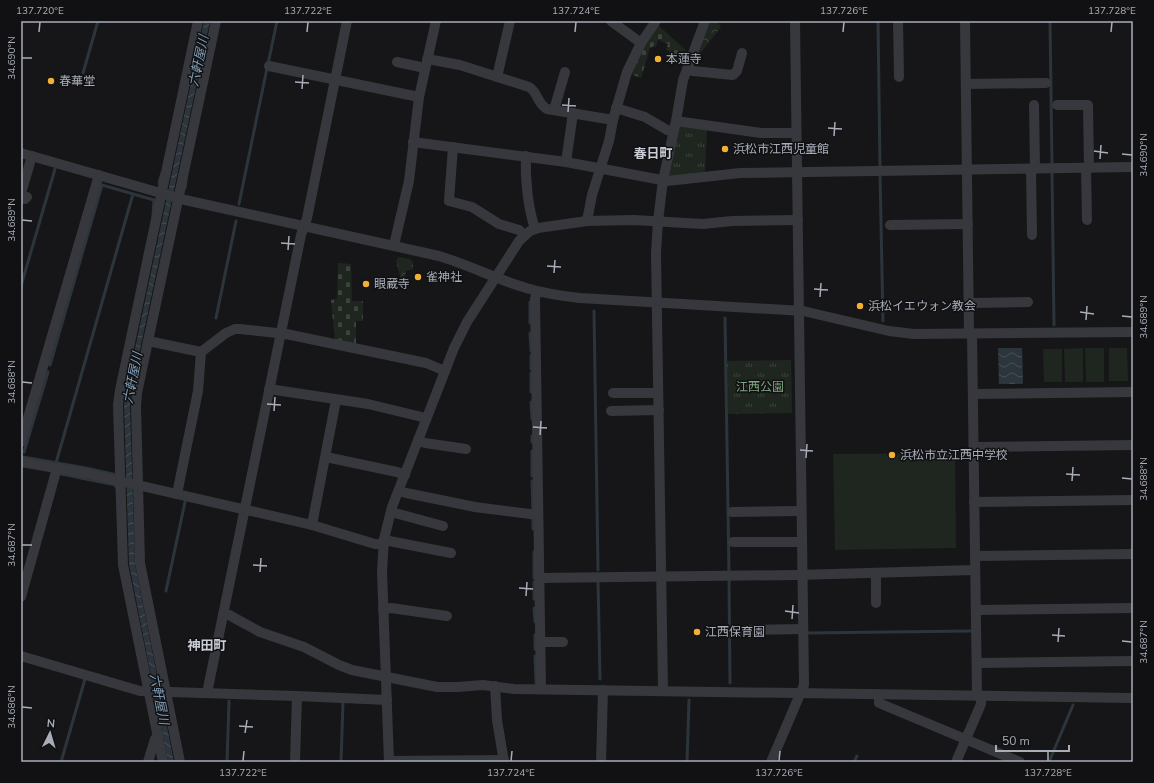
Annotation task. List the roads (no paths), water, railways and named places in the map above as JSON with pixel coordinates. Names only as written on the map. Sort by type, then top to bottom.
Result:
[{"type":"street","points":[[162,762],[123,565],[118,413],[119,397],[198,21]]},
{"type":"street","points":[[180,762],[140,563],[136,485],[136,406],[148,341],[216,21]]},
{"type":"street","points":[[207,693],[301,235],[305,226],[348,21]]},
{"type":"street","points":[[394,246],[409,181],[419,96],[436,21]]},
{"type":"street","points":[[497,77],[510,21]]},
{"type":"street","points":[[611,21],[641,43]]},
{"type":"street","points":[[587,221],[592,195],[609,141],[616,108],[627,72],[641,43],[656,21]]},
{"type":"street","points":[[662,691],[656,252],[663,180],[683,80],[704,21]]},
{"type":"street","points":[[771,762],[804,685],[795,21]]},
{"type":"street","points":[[898,21],[899,77]]},
{"type":"street","points":[[956,762],[981,704],[979,696],[977,663],[975,447],[969,303],[965,21]]},
{"type":"street","points":[[687,69],[733,76],[737,70],[742,53]]},
{"type":"street","points":[[397,62],[460,65],[532,88],[536,92],[542,106],[554,110],[613,120]]},
{"type":"street","points":[[269,66],[419,96]]},
{"type":"street","points":[[554,110],[565,72]]},
{"type":"street","points":[[966,84],[1046,83]]},
{"type":"street","points":[[1032,235],[1034,105]]},
{"type":"street","points":[[1057,105],[1088,105],[1087,220]]},
{"type":"street","points":[[616,108],[645,116],[667,130],[675,126],[762,133],[796,133]]},
{"type":"street","points":[[566,162],[573,113]]},
{"type":"street","points":[[413,142],[566,162],[667,181],[740,172],[1133,167]]},
{"type":"street","points":[[453,147],[449,201],[472,207],[499,224],[519,230],[524,235]]},
{"type":"street","points":[[21,153],[178,198],[455,261],[537,291],[568,297],[799,311],[897,333],[971,334],[1133,332]]},
{"type":"street","points":[[23,196],[32,156]]},
{"type":"street","points":[[526,156],[525,170],[532,220],[535,229]]},
{"type":"street","points":[[21,442],[98,175]]},
{"type":"street","points":[[495,686],[497,720],[504,761],[389,761],[382,572],[384,542],[391,512],[426,418],[462,330],[519,240],[524,235],[535,229],[587,221],[634,220],[703,224],[732,221],[798,220]]},
{"type":"street","points":[[890,225],[968,224]]},
{"type":"street","points":[[537,291],[535,299],[540,689]]},
{"type":"street","points":[[969,303],[1028,302]]},
{"type":"street","points":[[148,341],[200,352],[226,333],[235,329],[281,333],[426,363],[445,370]]},
{"type":"street","points":[[177,494],[198,391],[200,352]]},
{"type":"street","points":[[269,389],[368,404],[426,418]]},
{"type":"street","points":[[973,394],[1133,392]]},
{"type":"street","points":[[613,393],[658,393]]},
{"type":"street","points":[[312,525],[336,400]]},
{"type":"street","points":[[611,411],[658,410]]},
{"type":"street","points":[[418,440],[425,443],[466,448]]},
{"type":"street","points":[[975,447],[1133,445]]},
{"type":"street","points":[[326,457],[404,475]]},
{"type":"street","points":[[21,462],[121,481],[312,525],[376,544],[384,542],[451,553]]},
{"type":"street","points":[[21,597],[58,468]]},
{"type":"street","points":[[399,490],[406,494],[475,507],[538,515]]},
{"type":"street","points":[[976,502],[1133,500]]},
{"type":"street","points":[[732,512],[801,510]]},
{"type":"street","points":[[391,512],[443,526]]},
{"type":"street","points":[[733,542],[802,542]]},
{"type":"street","points":[[977,556],[1133,554]]},
{"type":"street","points":[[539,578],[802,575],[975,570]]},
{"type":"street","points":[[876,573],[876,603]]},
{"type":"street","points":[[383,609],[391,608],[447,616]]},
{"type":"street","points":[[976,610],[1133,608]]},
{"type":"street","points":[[223,614],[260,632],[304,646],[344,667],[386,678],[437,687],[483,685],[514,689],[1133,698]]},
{"type":"street","points":[[746,630],[803,629]]},
{"type":"street","points":[[540,642],[564,642]]},
{"type":"street","points":[[21,656],[140,691],[387,700]]},
{"type":"street","points":[[977,663],[1133,661]]},
{"type":"street","points":[[601,762],[603,690]]},
{"type":"street","points":[[879,694],[879,703],[1020,762]]},
{"type":"street","points":[[295,762],[297,696]]},
{"type":"street","points":[[148,762],[155,739],[158,738]]},
{"type":"water","name":"六軒屋川","points":[[204,21],[210,21],[131,392],[130,406],[135,564],[174,762],[168,762],[129,564],[124,405]]},
{"type":"water","points":[[998,348],[1022,348],[1023,384],[999,384]]},
{"type":"waterway","points":[[83,73],[98,21]]},
{"type":"waterway","points":[[268,64],[277,21]]},
{"type":"waterway","points":[[878,21],[880,167]]},
{"type":"waterway","points":[[1050,21],[1052,165]]},
{"type":"waterway","points":[[239,204],[267,68]]},
{"type":"waterway","points":[[21,286],[55,169]]},
{"type":"waterway","points":[[1052,172],[1054,325]]},
{"type":"waterway","points":[[159,182],[162,173]]},
{"type":"waterway","points":[[880,174],[883,321]]},
{"type":"waterway","points":[[185,188],[186,180]]},
{"type":"waterway","points":[[50,365],[102,185],[154,200],[153,216]]},
{"type":"waterway","points":[[56,463],[133,194]]},
{"type":"waterway","points":[[216,318],[236,221]]},
{"type":"waterway","points":[[530,302],[530,323]]},
{"type":"waterway","points":[[594,311],[598,570]]},
{"type":"waterway","points":[[725,318],[729,573]]},
{"type":"waterway","points":[[530,333],[531,351]]},
{"type":"waterway","points":[[531,355],[531,369]]},
{"type":"waterway","points":[[24,452],[48,372]]},
{"type":"waterway","points":[[531,373],[531,392]]},
{"type":"waterway","points":[[531,402],[532,419]]},
{"type":"waterway","points":[[532,436],[532,442]]},
{"type":"waterway","points":[[532,451],[532,476]]},
{"type":"waterway","points":[[23,457],[117,475]]},
{"type":"waterway","points":[[61,474],[116,485],[116,487]]},
{"type":"waterway","points":[[532,481],[533,512]]},
{"type":"waterway","points":[[166,591],[185,502]]},
{"type":"waterway","points":[[533,518],[533,529]]},
{"type":"waterway","points":[[534,552],[534,578]]},
{"type":"waterway","points":[[729,579],[730,683]]},
{"type":"waterway","points":[[598,581],[600,679]]},
{"type":"waterway","points":[[534,582],[534,599]]},
{"type":"waterway","points":[[534,608],[535,622]]},
{"type":"waterway","points":[[808,633],[970,631]]},
{"type":"waterway","points":[[730,634],[746,634]]},
{"type":"waterway","points":[[535,635],[535,649]]},
{"type":"waterway","points":[[535,656],[536,683]]},
{"type":"waterway","points":[[61,762],[85,679]]},
{"type":"waterway","points":[[687,762],[689,700]]},
{"type":"waterway","points":[[227,762],[229,701]]},
{"type":"waterway","points":[[341,762],[343,703]]},
{"type":"waterway","points":[[1049,762],[1073,705]]},
{"type":"waterway","points":[[854,762],[857,756]]},
{"type":"place","name":"本蓮寺","points":[[658,59]]},
{"type":"place","name":"春華堂","points":[[51,81]]},
{"type":"place","name":"浜松市江西児童館","points":[[725,149]]},
{"type":"place","name":"雀神社","points":[[418,277]]},
{"type":"place","name":"眼蔵寺","points":[[366,284]]},
{"type":"place","name":"浜松イエウォン教会","points":[[860,306]]},
{"type":"place","name":"浜松市立江西中学校","points":[[892,455]]},
{"type":"place","name":"江西保育園","points":[[697,632]]},
{"type":"district","name":"春日町","points":[[653,154]]},
{"type":"district","name":"神田町","points":[[207,646]]},
{"type":"park label","name":"江西公園","points":[[760,387]]}]
